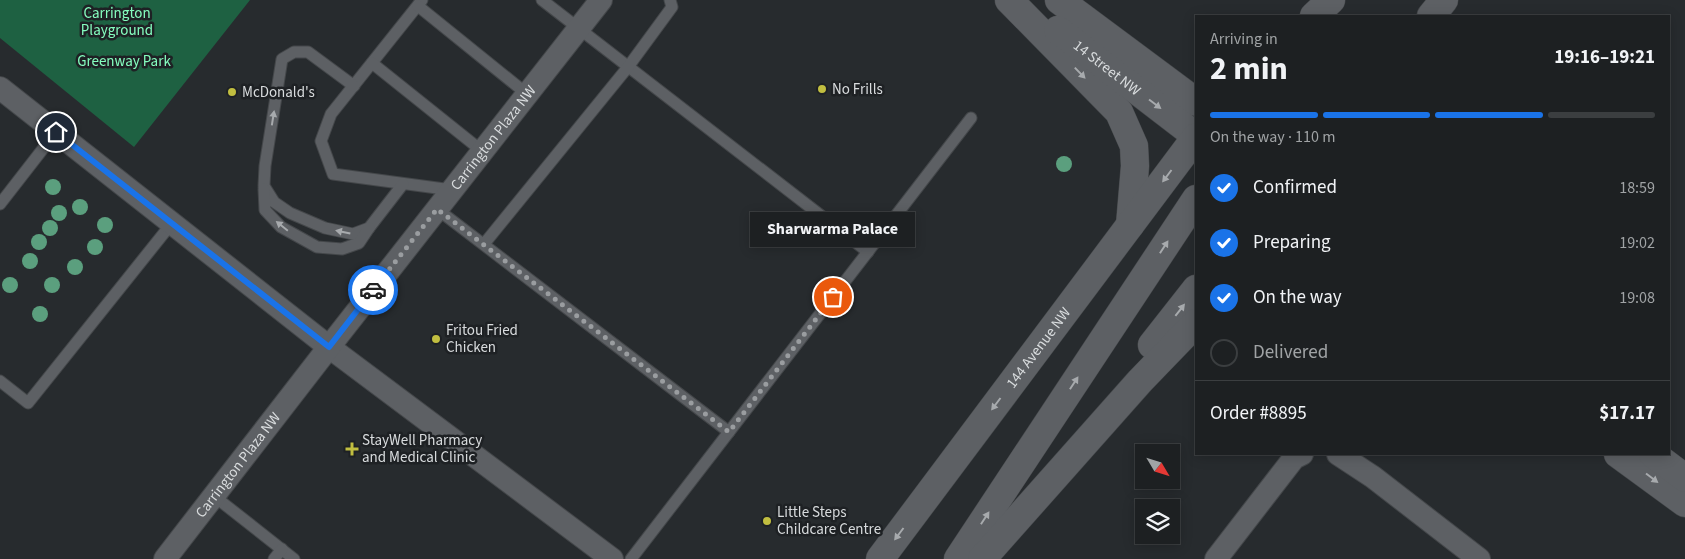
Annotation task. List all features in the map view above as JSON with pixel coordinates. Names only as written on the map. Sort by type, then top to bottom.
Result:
[{"type":"main road","points":[[1009,0],[1118,112],[1134,146],[1135,166],[1130,225]]},
{"type":"main road","name":"14 Street NW","points":[[1019,0],[1195,135]]},
{"type":"main road","name":"14 Street NW","points":[[1059,0],[1195,101]]},
{"type":"main road","points":[[1315,15],[1331,0]]},
{"type":"main road","points":[[1432,15],[1444,0]]},
{"type":"main road","name":"144 Avenue NW","points":[[880,559],[1195,137]]},
{"type":"main road","points":[[958,559],[1195,201]]},
{"type":"main road","points":[[1010,528],[1195,290]]},
{"type":"main road","points":[[982,559],[1140,381],[1195,323]]},
{"type":"main road","points":[[1619,455],[1685,503]]},
{"type":"main road","points":[[1654,455],[1685,478]]},
{"type":"street","name":"Carrington Plaza NW","points":[[166,559],[329,347],[601,0]]},
{"type":"street","points":[[0,88],[329,347],[612,559]]},
{"type":"street","points":[[1216,559],[1294,458],[1300,455]]},
{"type":"street","points":[[1340,455],[1374,478],[1478,559]]},
{"type":"lane","points":[[542,0],[868,252]]},
{"type":"lane","points":[[484,244],[628,67],[672,7],[670,0]]},
{"type":"lane","points":[[452,190],[333,174],[321,142],[331,114],[420,3],[527,94]]},
{"type":"lane","points":[[354,86],[308,52],[294,52],[282,59],[265,166],[265,210],[281,227],[298,237],[317,246],[342,249],[359,243],[403,184]]},
{"type":"lane","points":[[372,63],[482,151]]},
{"type":"lane","points":[[631,559],[972,118]]},
{"type":"lane","points":[[0,204],[56,132]]},
{"type":"lane","points":[[264,186],[274,202],[290,213],[326,228],[353,234],[369,228]]},
{"type":"lane","points":[[437,209],[729,432]]},
{"type":"lane","points":[[0,382],[28,403],[172,223]]},
{"type":"lane","points":[[214,496],[294,559]]},
{"type":"lane","points":[[274,559],[282,549]]},
{"type":"green space","name":"Greenway Park","points":[[0,0],[250,0],[134,147],[0,38]]},
{"type":"way so far","points":[[373,290],[437,209],[729,432],[833,297]]},
{"type":"place","name":"No Frills","points":[[822,89]]},
{"type":"place","name":"McDonald's","points":[[232,92]]},
{"type":"place","name":"Sharwarma Palace","points":[[833,297]]},
{"type":"place","name":"Fritou Fried Chicken","points":[[436,339]]},
{"type":"place","name":"StayWell Pharmacy and Medical Clinic","points":[[352,449]]},
{"type":"place","name":"Little Steps Childcare Centre","points":[[767,521]]},
{"type":"route","points":[[56,132],[329,347],[373,290]]},
{"type":"park label","name":"Carrington Playground","points":[[117,22]]}]
